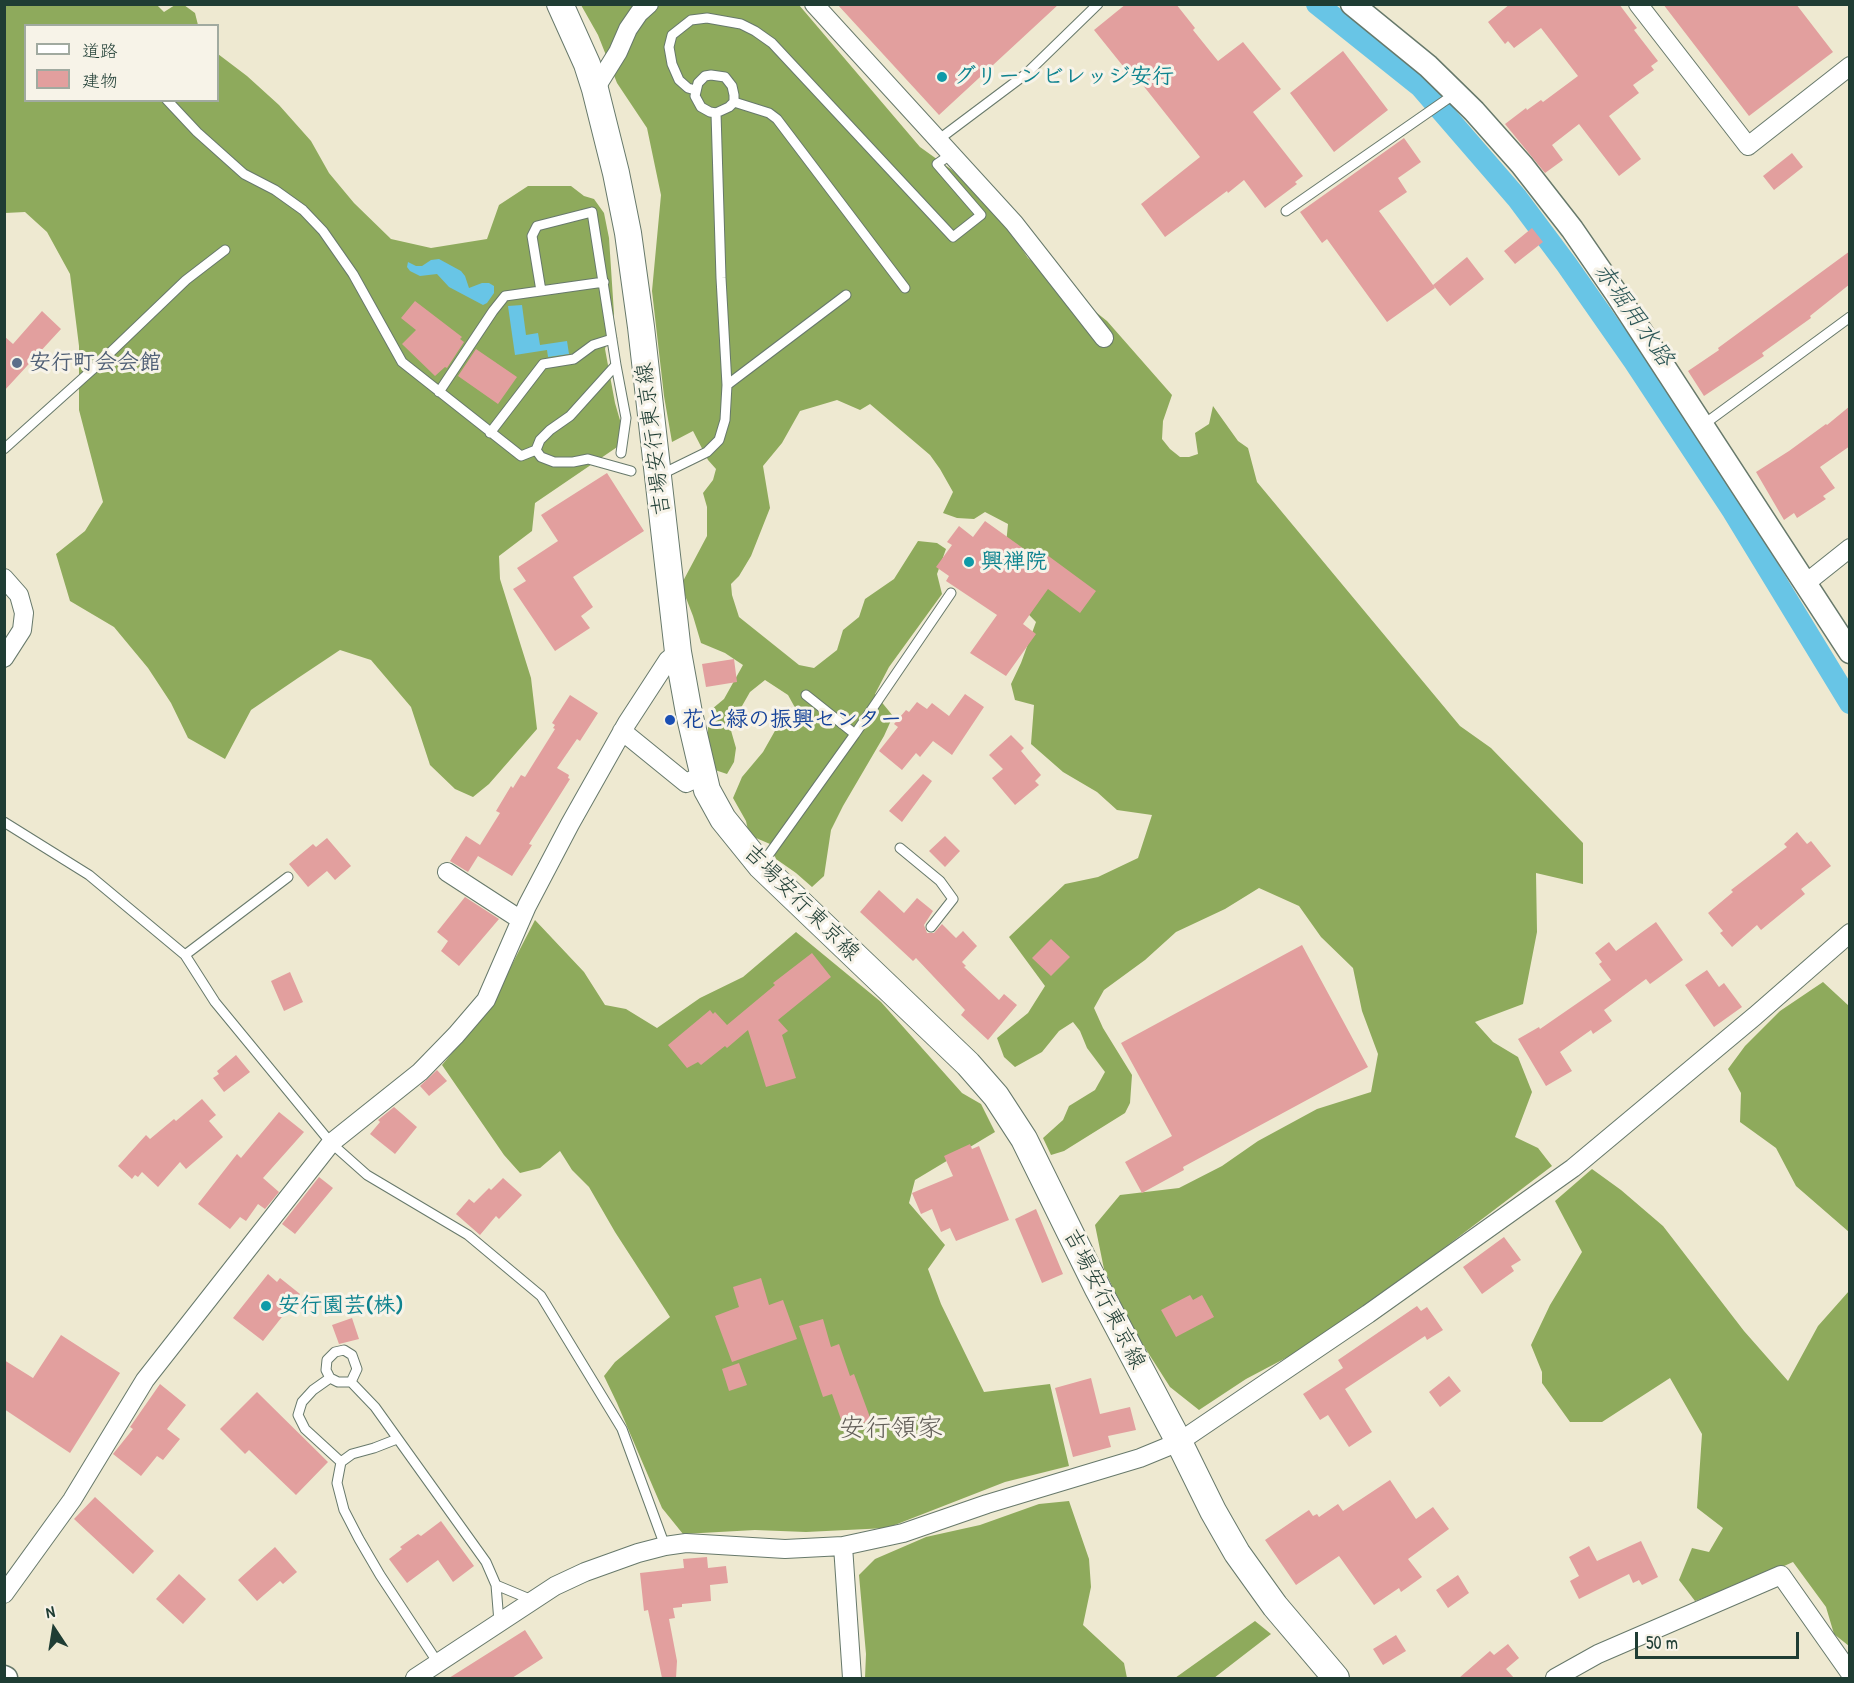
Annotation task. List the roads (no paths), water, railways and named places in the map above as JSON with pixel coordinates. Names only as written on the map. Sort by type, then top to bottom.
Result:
[{"type":"main road","name":"吉場安行東京線","points":[[560,4],[584,56],[595,88],[614,162],[628,233],[678,652],[707,790],[723,819],[760,866],[968,1064],[996,1096],[1024,1139],[1098,1289],[1237,1553],[1275,1606],[1336,1678]]},
{"type":"street","points":[[595,88],[618,52],[628,29],[639,13],[649,4]]},
{"type":"street","points":[[814,4],[1014,223],[1104,338]]},
{"type":"street","points":[[1638,4],[1748,146],[1850,66]]},
{"type":"street","points":[[1358,6],[1456,93],[1522,165],[1572,229],[1703,425],[1850,652]]},
{"type":"street","points":[[1806,583],[1850,548]]},
{"type":"street","points":[[4,578],[19,595],[24,613],[22,630],[4,658]]},
{"type":"street","points":[[4,1594],[72,1500],[145,1380],[331,1143],[420,1071],[456,1035],[486,1000],[527,906],[570,824],[622,730],[668,660],[678,652]]},
{"type":"street","points":[[622,730],[686,783],[703,775]]},
{"type":"street","points":[[447,872],[521,920]]},
{"type":"street","points":[[415,1678],[555,1586],[585,1572],[638,1553],[686,1543],[785,1549],[843,1546],[903,1533],[987,1503],[1140,1458],[1179,1442],[1368,1314],[1573,1168],[1755,1016],[1850,933]]},
{"type":"street","points":[[843,1546],[852,1678]]},
{"type":"street","points":[[1555,1678],[1598,1654],[1781,1575],[1850,1673]]},
{"type":"lane","points":[[938,140],[1026,74],[1098,4]]},
{"type":"lane","points":[[695,90],[688,88],[679,80],[669,46],[672,34],[691,20],[707,18],[741,24],[755,31],[772,43],[953,237],[981,215],[938,164],[950,155]]},
{"type":"lane","points":[[705,76],[725,77],[732,86],[734,102],[724,111],[710,112],[701,106],[695,96],[695,90],[705,76]]},
{"type":"lane","points":[[1286,211],[1456,93]]},
{"type":"lane","points":[[169,102],[197,132],[244,174],[275,190],[303,210],[322,231],[353,274],[402,362],[520,456],[536,450],[540,440],[570,416],[616,365]]},
{"type":"lane","points":[[734,102],[769,113],[777,119],[906,288]]},
{"type":"lane","points":[[658,476],[707,452],[719,440],[725,420],[727,385],[716,113]]},
{"type":"lane","points":[[541,291],[532,236],[537,225],[592,212],[626,418],[621,453]]},
{"type":"lane","points":[[4,449],[92,370],[186,280],[225,250]]},
{"type":"lane","points":[[440,392],[505,296],[604,282]]},
{"type":"lane","points":[[727,385],[846,296]]},
{"type":"lane","points":[[1703,425],[1850,316]]},
{"type":"lane","points":[[490,433],[543,364],[574,359],[593,345],[612,339]]},
{"type":"lane","points":[[536,450],[541,457],[554,462],[588,459],[631,471]]},
{"type":"lane","points":[[760,866],[855,734],[951,593]]},
{"type":"lane","points":[[806,696],[855,734]]},
{"type":"lane","points":[[4,822],[89,875],[185,955],[215,1002],[331,1143],[367,1175],[468,1235],[541,1296],[621,1429],[665,1546]]},
{"type":"lane","points":[[900,848],[940,881],[953,899],[931,927]]},
{"type":"lane","points":[[185,955],[288,877]]},
{"type":"lane","points":[[351,1382],[357,1369],[351,1355],[344,1350],[335,1352],[327,1360],[326,1370],[330,1378],[338,1382],[351,1382],[375,1407],[486,1562],[496,1585],[499,1622]]},
{"type":"lane","points":[[330,1378],[313,1390],[302,1402],[298,1415],[305,1429],[341,1462]]},
{"type":"lane","points":[[397,1439],[352,1454],[341,1462],[338,1483],[344,1510],[380,1575],[438,1663]]},
{"type":"lane","points":[[496,1585],[533,1600]]},
{"type":"water","points":[[439,259],[461,271],[469,288],[482,283],[494,286],[494,293],[487,303],[483,305],[449,287],[437,274],[420,276],[407,267],[408,262],[422,266],[431,260]]},
{"type":"water","points":[[522,305],[526,335],[538,333],[540,345],[567,341],[569,354],[548,357],[547,350],[515,355],[508,306]]},
{"type":"waterway","name":"赤堀用水路","points":[[1317,4],[1421,87],[1517,198],[1634,361],[1733,511],[1850,703]]},
{"type":"place","name":"グリーンビレッジ安行","points":[[942,77]]},
{"type":"place","name":"安行町会会館","points":[[17,363]]},
{"type":"place","name":"興禅院","points":[[969,562]]},
{"type":"place","name":"花と緑の振興センター","points":[[670,720]]},
{"type":"place","name":"安行園芸(株)","points":[[266,1306]]},
{"type":"district","name":"安行領家","points":[[891,1429]]}]
